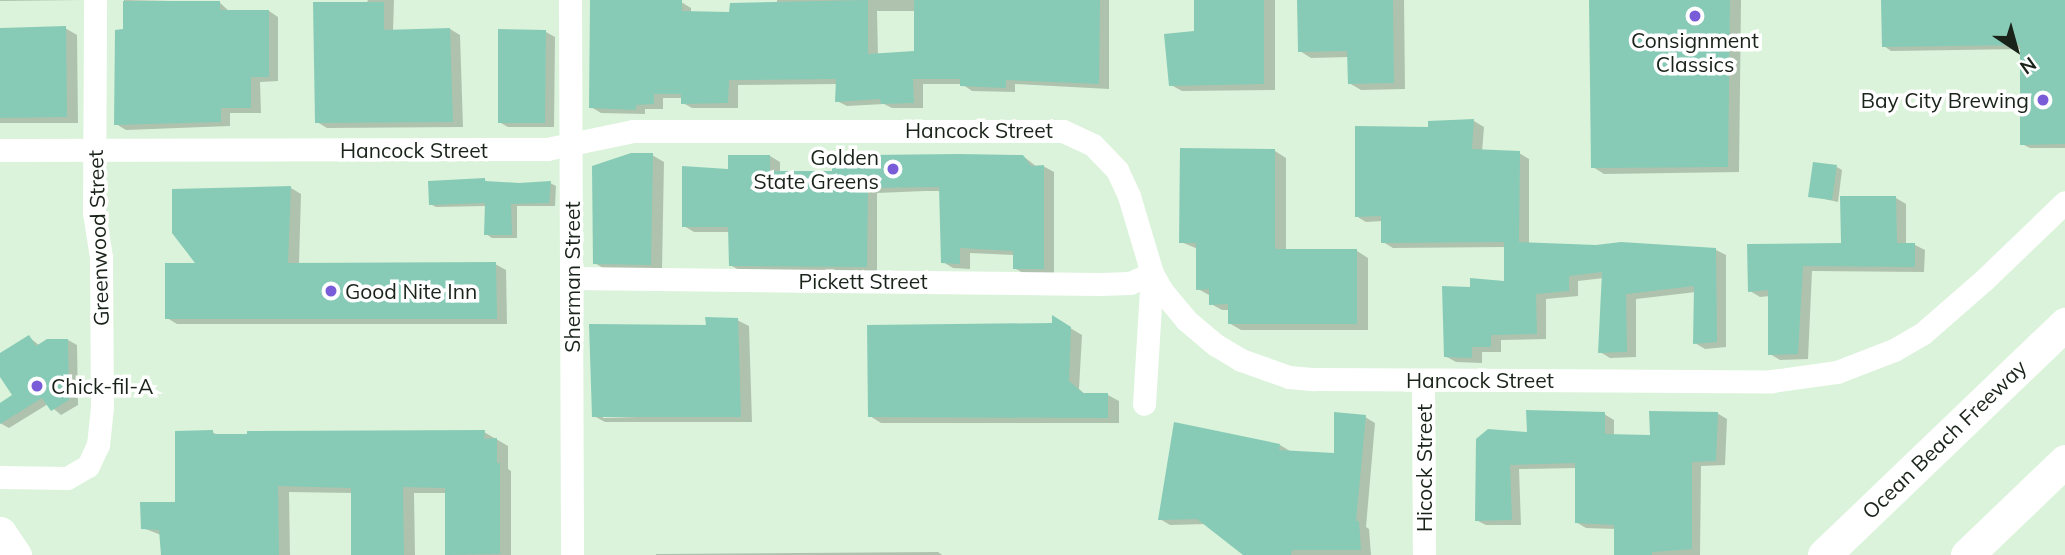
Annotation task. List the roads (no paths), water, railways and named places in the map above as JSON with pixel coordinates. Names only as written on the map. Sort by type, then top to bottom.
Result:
[{"type":"highway","name":"Ocean Beach Freeway","points":[[1824,555],[2065,324]]},
{"type":"highway","points":[[1967,555],[2065,461]]},
{"type":"highway","points":[[0,533],[15,555]]},
{"type":"highway","points":[[0,550],[3,555]]},
{"type":"street","name":"Greenwood Street","points":[[0,477],[56,479],[83,471],[96,452],[102,406],[102,257],[94,213],[95,0]]},
{"type":"street","name":"Sherman Street","points":[[570,0],[572,555]]},
{"type":"street","name":"Hancock Street","points":[[0,150],[493,150],[547,149],[633,131],[1063,131],[1093,145],[1117,170],[1129,196],[1152,273],[1174,307],[1196,329],[1226,352],[1252,365],[1289,377],[1314,379],[1772,381],[1837,372],[1884,355],[1922,334],[1984,281],[2065,202]]},
{"type":"street","name":"Pickett Street","points":[[572,278],[1120,284],[1130,283],[1152,273]]},
{"type":"street","points":[[1143,404],[1152,273]]},
{"type":"street","name":"Hicock Street","points":[[1423,380],[1424,555]]},
{"type":"place","name":"Consignment Classics","points":[[1695,16]]},
{"type":"place","name":"Bay City Brewing","points":[[2043,100]]},
{"type":"place","name":"Golden State Greens","points":[[893,169]]},
{"type":"place","name":"Good Nite Inn","points":[[331,291]]},
{"type":"place","name":"Chick-fil-A","points":[[37,386]]}]
